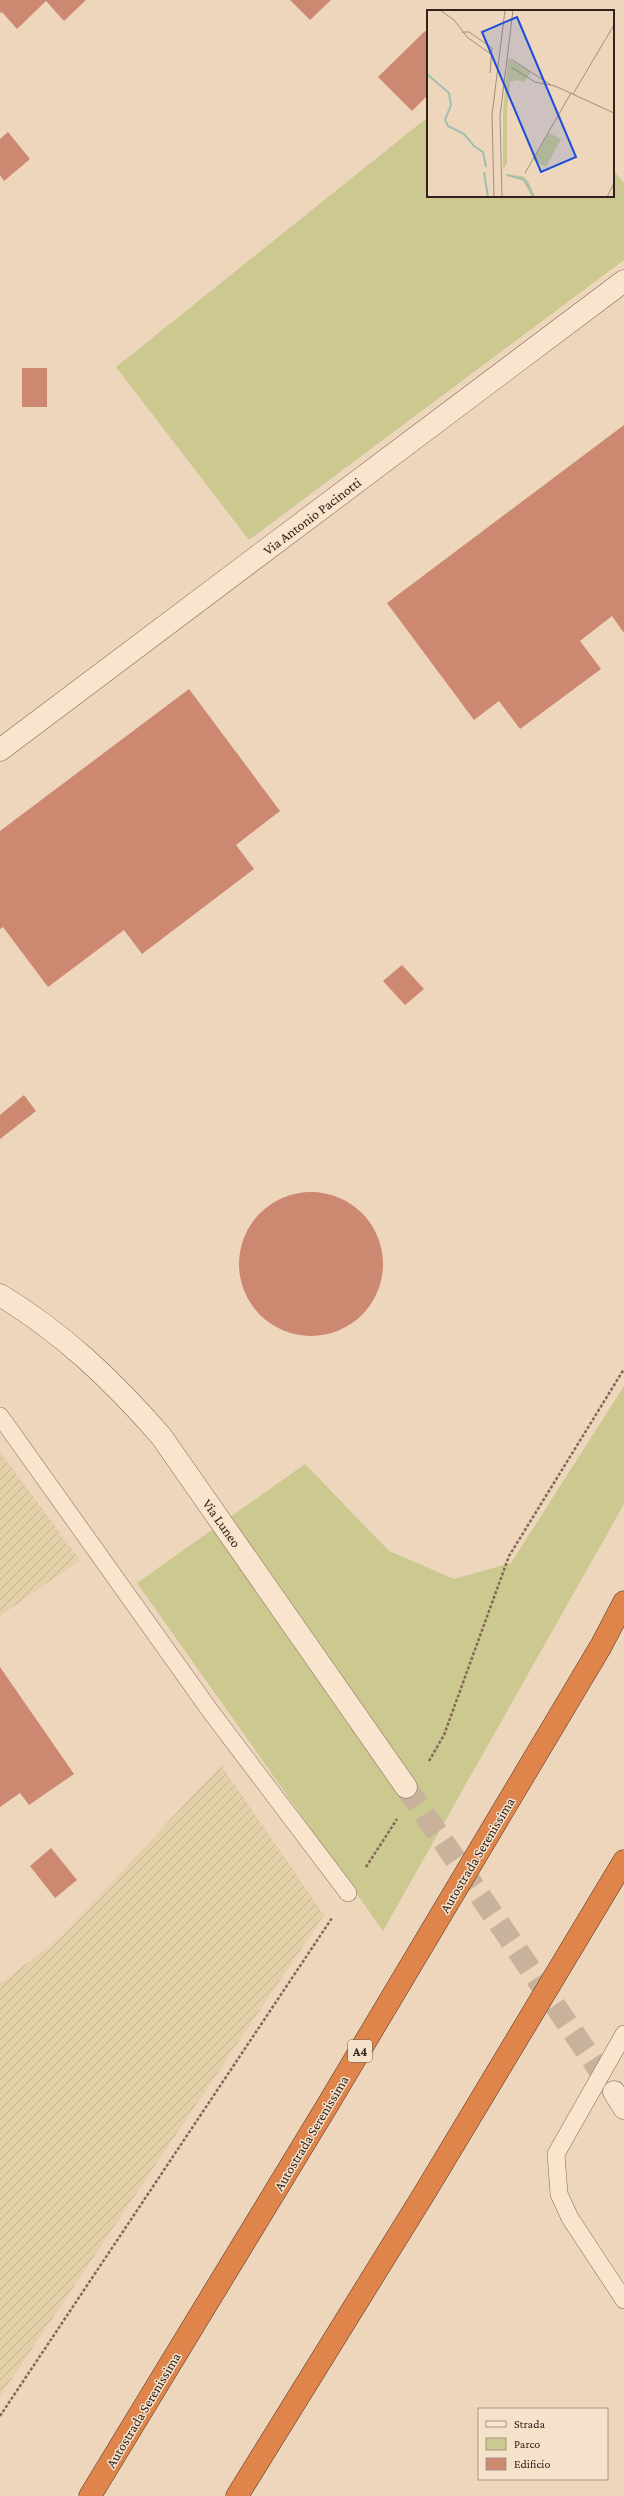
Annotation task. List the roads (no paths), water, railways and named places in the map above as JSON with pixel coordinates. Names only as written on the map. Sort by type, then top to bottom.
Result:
[{"type":"highway","name":"Autostrada Serenissima","points":[[90,2496],[327,2106],[601,1646],[624,1602]]},
{"type":"highway","points":[[237,2496],[420,2200],[624,1861]]},
{"type":"street","name":"Via Antonio Pacinotti","points":[[0,750],[624,281]]},
{"type":"street","name":"Via Luneo","points":[[0,1295],[32,1314],[68,1341],[129,1399],[161,1436],[406,1787]]},
{"type":"lane","points":[[0,1416],[211,1712],[348,1893]]},
{"type":"lane","points":[[624,2034],[556,2154],[559,2194],[570,2218],[624,2300]]},
{"type":"tunnel","points":[[406,1787],[614,2092]]}]
